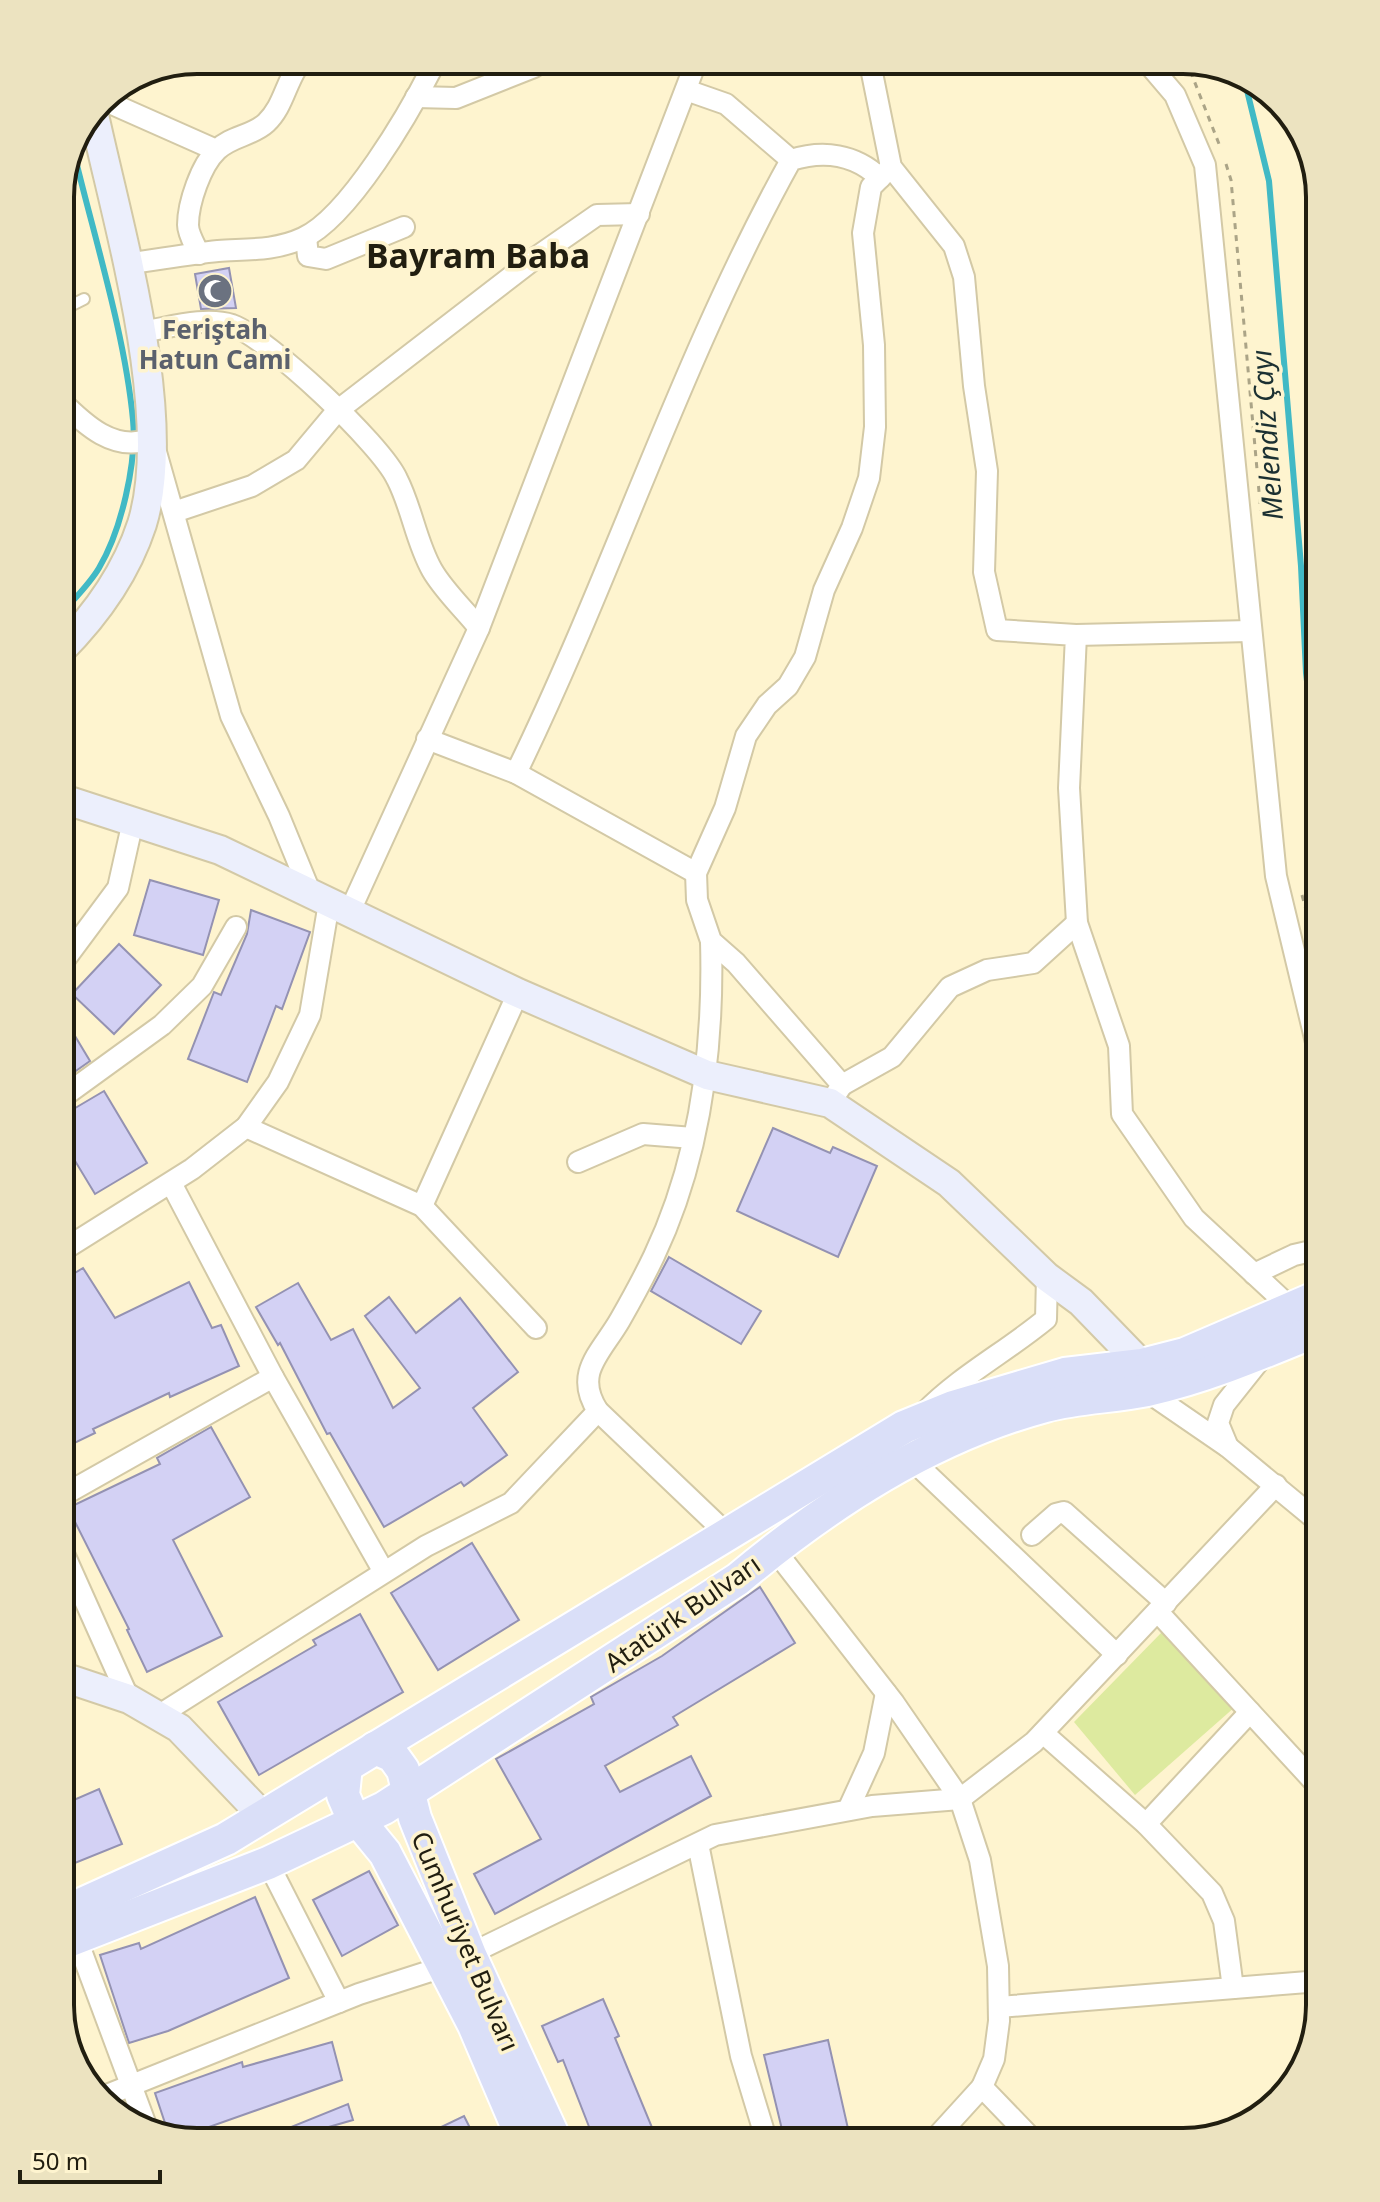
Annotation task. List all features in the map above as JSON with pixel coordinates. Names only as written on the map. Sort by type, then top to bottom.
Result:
[{"type":"main road","name":"Atatürk Bulvarı","points":[[74,1927],[226,1839],[914,1422],[1065,1374],[1144,1378],[1185,1354],[1305,1302]]},
{"type":"main road","name":"Atatürk Bulvarı","points":[[74,1929],[268,1863],[409,1794],[738,1579],[774,1549],[910,1458],[975,1429],[1046,1405],[1144,1378],[1268,1351],[1306,1335]]},
{"type":"main road","name":"Cumhuriyet Bulvarı","points":[[375,1748],[398,1762],[474,2025],[518,2128]]},
{"type":"main road","name":"Cumhuriyet Bulvarı","points":[[346,1766],[343,1795],[357,1821],[385,1853],[456,1961],[548,2128]]},
{"type":"street","points":[[199,254],[187,227],[195,190],[216,150],[267,122],[280,107],[282,93],[293,74]]},
{"type":"street","points":[[126,264],[269,248],[306,237],[343,206],[429,74]]},
{"type":"street","points":[[416,97],[456,98],[516,74]]},
{"type":"street","points":[[74,1243],[171,1183],[246,1127],[278,1082],[310,1015],[330,903],[427,739],[479,628],[692,74]]},
{"type":"street","points":[[872,74],[886,172]]},
{"type":"street","points":[[1157,74],[1175,95],[1205,165],[1276,876],[1306,1001]]},
{"type":"street","points":[[686,90],[726,104],[791,160]]},
{"type":"street","points":[[116,105],[216,150]]},
{"type":"street","points":[[74,638],[123,570],[142,522],[147,440],[141,332],[96,126]]},
{"type":"street","points":[[516,773],[568,666],[751,231],[791,160],[808,155],[837,156],[886,172],[954,246],[964,277],[974,386],[987,471],[984,572],[997,630],[1076,635],[1250,631]]},
{"type":"street","points":[[727,1534],[598,1411],[588,1397],[593,1358],[618,1323],[655,1254],[684,1177],[707,1075],[713,1016],[711,941],[697,900],[696,873],[725,808],[746,736],[767,705],[788,686],[805,657],[824,590],[852,528],[869,478],[875,427],[874,345],[863,233],[866,201],[871,187],[886,172]]},
{"type":"street","points":[[174,512],[252,486],[296,460],[337,411],[538,256],[597,215],[639,214]]},
{"type":"street","points":[[306,237],[308,256],[326,259],[404,227]]},
{"type":"street","points":[[141,332],[208,322],[230,324],[253,336],[337,411],[397,477],[433,572],[479,628]]},
{"type":"street","points":[[74,414],[88,428],[117,441],[147,440]]},
{"type":"street","points":[[147,440],[174,512],[231,716],[279,816],[330,903]]},
{"type":"street","points":[[1076,635],[1069,788],[1077,923],[1119,1046],[1122,1114],[1194,1218],[1254,1274],[1305,1302]]},
{"type":"street","points":[[427,739],[516,773],[696,873]]},
{"type":"street","points":[[74,802],[220,850],[518,993],[707,1075],[836,1094],[892,1057],[950,987],[987,970],[1033,963],[1077,923]]},
{"type":"street","points":[[74,947],[118,888],[133,821]]},
{"type":"street","points":[[74,1089],[162,1025],[192,996],[202,986],[236,927]]},
{"type":"street","points":[[711,941],[736,963],[836,1094],[949,1183],[1047,1277],[1081,1302],[1144,1378],[1306,1511]]},
{"type":"street","points":[[422,1206],[518,993]]},
{"type":"street","points":[[246,1127],[422,1206],[536,1328]]},
{"type":"street","points":[[578,1162],[643,1134],[693,1138]]},
{"type":"street","points":[[171,1183],[273,1377],[384,1572]]},
{"type":"street","points":[[1254,1274],[1306,1252]]},
{"type":"street","points":[[914,1422],[950,1387],[1015,1344],[1046,1319],[1047,1277]]},
{"type":"street","points":[[1228,1447],[1218,1423],[1224,1405],[1268,1351]]},
{"type":"street","points":[[74,1489],[273,1377]]},
{"type":"street","points":[[158,1716],[426,1546],[511,1503],[598,1411]]},
{"type":"street","points":[[910,1458],[1117,1655]]},
{"type":"street","points":[[112,2093],[339,2002],[456,1961],[715,1835],[848,1810],[960,1799],[1043,1733],[1276,1485]]},
{"type":"street","points":[[1032,1535],[1056,1514],[1064,1512],[1162,1608],[1306,1773]]},
{"type":"street","points":[[774,1549],[886,1693],[960,1799],[980,1860],[990,1910],[999,2007],[994,2059],[982,2087],[945,2128]]},
{"type":"street","points":[[74,1576],[129,1699]]},
{"type":"street","points":[[74,1681],[129,1699],[179,1728],[263,1816]]},
{"type":"street","points":[[848,1810],[874,1753],[886,1693]]},
{"type":"street","points":[[1146,1824],[1250,1712]]},
{"type":"street","points":[[1043,1733],[1146,1824],[1212,1893],[1221,1909],[1233,1988]]},
{"type":"street","points":[[698,1844],[741,2056],[763,2128]]},
{"type":"street","points":[[268,1863],[339,2002]]},
{"type":"street","points":[[74,1953],[142,2114]]},
{"type":"street","points":[[999,2007],[1306,1982]]},
{"type":"street","points":[[982,2087],[1022,2128]]},
{"type":"lane","points":[[74,304],[84,299]]},
{"type":"green space","points":[[1163,1631],[1236,1706],[1135,1795],[1074,1722]]},
{"type":"building","name":"Feriştah Hatun Cami","points":[[229,268],[236,308],[201,309],[195,274]]},
{"type":"building","points":[[150,880],[219,900],[203,955],[134,935]]},
{"type":"building","points":[[251,910],[310,932],[282,1009],[276,1006],[247,1082],[188,1059],[214,992],[221,995],[247,934]]},
{"type":"building","points":[[119,944],[161,985],[114,1034],[74,996],[74,992]]},
{"type":"building","points":[[74,1034],[90,1061],[74,1072]]},
{"type":"building","points":[[104,1091],[147,1163],[95,1194],[74,1159],[74,1109]]},
{"type":"building","points":[[773,1128],[830,1153],[833,1147],[877,1166],[838,1257],[737,1211]]},
{"type":"building","points":[[669,1257],[761,1311],[741,1344],[651,1291]]},
{"type":"building","points":[[83,1268],[115,1318],[189,1282],[212,1328],[221,1325],[239,1366],[170,1397],[169,1393],[93,1429],[95,1433],[74,1443],[74,1273]]},
{"type":"building","points":[[298,1283],[331,1340],[353,1329],[393,1408],[420,1388],[365,1316],[389,1297],[416,1333],[460,1298],[518,1372],[473,1408],[507,1455],[464,1486],[461,1482],[384,1527],[330,1433],[327,1434],[280,1343],[278,1345],[256,1307]]},
{"type":"building","points":[[211,1427],[250,1497],[173,1540],[222,1636],[147,1672],[74,1520],[74,1505],[160,1464],[157,1458]]},
{"type":"building","points":[[472,1543],[519,1620],[438,1670],[391,1593]]},
{"type":"building","points":[[760,1587],[795,1643],[673,1717],[678,1725],[605,1766],[620,1792],[691,1756],[711,1796],[495,1914],[474,1874],[541,1839],[496,1759],[594,1704],[591,1697],[662,1656]]},
{"type":"building","points":[[360,1614],[403,1692],[259,1775],[218,1702],[316,1645],[313,1640]]},
{"type":"building","points":[[99,1789],[122,1844],[74,1863],[74,1800]]},
{"type":"building","points":[[369,1871],[398,1925],[342,1956],[313,1900]]},
{"type":"building","points":[[255,1897],[289,1978],[168,2031],[129,2043],[100,1955],[139,1943],[141,1949]]},
{"type":"building","points":[[603,1999],[619,2036],[615,2038],[652,2128],[590,2128],[563,2060],[558,2062],[542,2026]]},
{"type":"building","points":[[828,2040],[848,2128],[782,2128],[764,2055]]},
{"type":"building","points":[[332,2042],[342,2080],[206,2128],[165,2123],[155,2093],[242,2062],[243,2067]]},
{"type":"building","points":[[348,2104],[353,2120],[325,2128],[291,2127]]},
{"type":"building","points":[[464,2116],[470,2128],[439,2128]]},
{"type":"waterway","name":"Melendiz Çayı","points":[[1248,93],[1269,181],[1301,566],[1306,673]]},
{"type":"waterway","points":[[74,599],[99,568],[114,535],[126,496],[134,437],[129,388],[116,321],[78,167]]},
{"type":"place","name":"Feriştah Hatun Cami","points":[[215,291]]},
{"type":"district","name":"Bayram Baba","points":[[478,255]]}]
